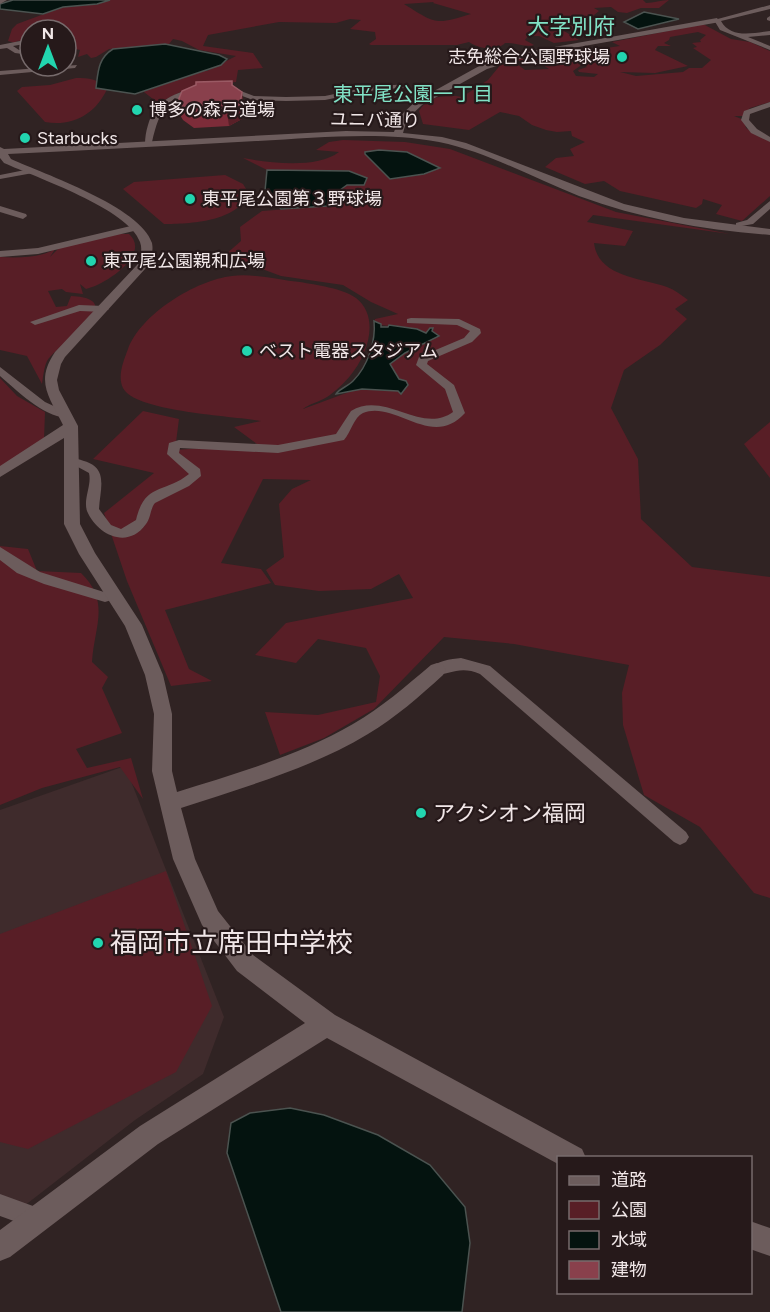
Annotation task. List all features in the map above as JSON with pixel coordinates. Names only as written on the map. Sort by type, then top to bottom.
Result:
[{"type":"street","points":[[0,2],[4,0]]},
{"type":"street","points":[[727,7],[724,14],[728,17]]},
{"type":"street","points":[[398,133],[403,118],[419,103],[484,67],[502,60],[717,20],[770,7]]},
{"type":"street","points":[[717,20],[722,29],[770,48]]},
{"type":"street","points":[[739,36],[770,33]]},
{"type":"street","points":[[0,47],[18,44]]},
{"type":"street","points":[[9,46],[18,52]]},
{"type":"street","points":[[0,73],[18,71]]},
{"type":"street","points":[[148,142],[154,114],[162,104],[176,96],[209,88],[229,89],[258,99],[286,99],[325,98],[368,88],[407,86]]},
{"type":"street","points":[[769,138],[754,131],[746,120],[747,113],[770,104]]},
{"type":"street","name":"ユニバ通り","points":[[0,152],[342,131],[398,133],[462,145],[598,200],[636,212],[770,232]]},
{"type":"street","name":"ユニバ通り","points":[[0,152],[398,133]]},
{"type":"street","points":[[0,152],[7,160],[93,198],[135,228],[145,241],[145,261],[60,355],[51,373],[52,390],[68,420],[72,524],[87,554],[133,625],[159,693],[163,714],[162,771],[169,803],[184,859],[210,918],[245,963],[327,1024],[569,1156]]},
{"type":"street","points":[[0,177],[30,171]]},
{"type":"street","points":[[738,227],[750,222],[770,204]]},
{"type":"street","points":[[0,209],[23,216]]},
{"type":"street","name":"ユニバ通り","points":[[738,227],[770,227]]},
{"type":"street","points":[[0,254],[38,251],[135,228]]},
{"type":"street","points":[[34,322],[79,308],[104,309]]},
{"type":"street","points":[[70,461],[84,463],[95,473],[98,483],[93,509],[105,528],[115,534],[124,534],[134,530],[142,521],[143,509],[148,501],[195,476],[196,472],[193,468],[173,454],[173,446],[179,444],[278,449],[293,447],[340,437],[346,433],[351,416],[363,409],[385,410],[419,422],[448,420],[459,413],[450,387],[421,365],[423,359],[468,340],[476,333],[475,329],[459,322],[411,321]]},
{"type":"street","points":[[0,370],[41,404],[68,420]]},
{"type":"street","points":[[0,472],[45,445],[68,420]]},
{"type":"street","points":[[0,552],[27,573],[105,597],[113,594]]},
{"type":"street","points":[[169,803],[312,754],[360,729],[398,704],[437,670],[461,663],[475,665],[485,670],[680,837]]},
{"type":"street","points":[[0,1246],[149,1135],[327,1024]]},
{"type":"street","points":[[0,1205],[36,1218]]},
{"type":"street","points":[[752,1236],[770,1242]]},
{"type":"shaded area","name":"福岡市立席田中学校","points":[[125,766],[224,1017],[203,1074],[135,1120],[24,1206],[0,1197],[0,810]]},
{"type":"green space","points":[[110,0],[643,0],[646,3],[669,0],[659,8],[641,8],[627,13],[618,12],[611,7],[594,8],[599,11],[584,23],[588,22],[606,31],[581,35],[565,27],[564,31],[579,40],[554,43],[539,36],[528,36],[525,40],[534,45],[531,46],[505,43],[497,48],[488,48],[469,42],[457,45],[371,45],[369,44],[376,39],[375,32],[350,29],[361,20],[350,19],[336,23],[279,22],[208,35],[203,46],[253,53],[263,68],[238,70],[236,82],[191,87],[158,103],[144,92],[149,79],[175,71],[207,71],[236,56],[199,50],[173,39],[169,44],[109,49],[96,57],[91,58],[87,54],[78,57],[80,50],[78,50],[78,18],[33,18],[63,7],[97,4]],"holes":[[[434,2],[471,14],[436,21],[404,4]]]},
{"type":"green space","points":[[17,24],[18,41],[15,43],[8,41],[12,29]]},
{"type":"green space","points":[[703,24],[731,39],[750,42],[770,51],[770,102],[750,108],[744,116],[734,116],[744,120],[746,128],[770,140],[770,196],[742,221],[716,214],[722,205],[703,199],[702,204],[696,208],[620,191],[604,181],[585,184],[545,167],[556,158],[574,156],[570,149],[585,142],[572,136],[571,131],[546,130],[532,125],[519,116],[500,112],[469,130],[423,124],[419,111],[427,102],[444,96],[462,97],[488,80],[502,63],[530,56],[540,60],[514,62],[525,70],[549,69],[540,63],[542,60],[581,62],[580,66],[573,71],[576,76],[594,77],[598,74],[579,72],[578,70],[587,67],[572,53],[620,46],[612,42]],"holes":[[[698,32],[706,35],[700,40],[701,42],[692,43],[697,47],[693,48],[711,60],[702,68],[636,76],[620,72],[655,73],[688,66],[655,50],[658,46],[671,46],[664,43],[670,37]]]},
{"type":"green space","points":[[76,78],[97,81],[107,89],[90,112],[74,120],[55,123],[45,122],[17,91],[22,87],[50,85]]},
{"type":"green space","points":[[343,140],[405,142],[450,149],[616,212],[730,234],[593,215],[587,222],[633,231],[625,246],[594,243],[603,263],[622,274],[670,288],[688,300],[675,309],[687,319],[660,345],[624,370],[611,408],[638,459],[641,519],[692,567],[770,577],[770,898],[754,893],[700,827],[644,795],[623,725],[622,693],[629,665],[514,644],[444,637],[374,709],[324,738],[280,755],[265,712],[318,715],[376,702],[380,676],[366,648],[318,639],[296,663],[255,655],[286,623],[413,598],[399,574],[371,589],[319,591],[275,585],[266,570],[284,557],[279,504],[292,489],[311,480],[263,479],[221,563],[261,569],[271,583],[165,610],[189,669],[212,681],[171,686],[127,581],[104,513],[154,473],[93,459],[143,411],[179,419],[175,450],[257,444],[234,427],[261,421],[187,412],[146,403],[131,396],[121,383],[122,368],[128,349],[145,323],[171,301],[202,284],[218,279],[248,275],[300,282],[336,289],[356,298],[364,306],[370,326],[362,358],[348,379],[333,393],[303,409],[349,392],[387,368],[412,329],[374,324],[375,319],[398,314],[371,302],[343,285],[281,276],[225,255],[241,241],[240,227],[262,211],[327,206],[341,201],[340,190],[347,185],[364,185],[349,171],[267,170],[243,158],[279,163],[319,161],[339,152],[316,150],[329,142]],"holes":[[[365,152],[439,167],[425,174],[390,179]]]},
{"type":"green space","name":"東平尾公園第３野球場","points":[[225,175],[243,184],[248,192],[243,202],[235,210],[224,215],[199,222],[164,224],[123,189],[134,182]]},
{"type":"green space","points":[[117,234],[129,234],[134,242],[135,251],[123,268],[104,282],[86,289],[80,284],[83,294],[66,292],[62,289],[48,291],[56,307],[67,306],[71,296],[88,299],[95,305],[93,314],[86,324],[47,361],[42,384],[27,356],[0,350],[0,257],[35,256],[55,249],[50,257],[59,248]]},
{"type":"green space","points":[[0,378],[17,396],[45,412],[44,440],[0,469]]},
{"type":"green space","points":[[770,422],[770,478],[744,444]]},
{"type":"green space","points":[[0,546],[28,549],[37,571],[81,573],[96,594],[98,615],[92,662],[108,677],[102,688],[122,733],[76,749],[87,768],[131,758],[143,799],[120,767],[42,788],[0,805]]},
{"type":"green space","name":"福岡市立席田中学校","points":[[166,871],[212,1006],[176,1072],[28,1149],[0,1142],[0,934]]},
{"type":"water","points":[[13,0],[110,0],[97,4],[63,7],[43,14],[0,9],[0,4]]},
{"type":"water","points":[[644,12],[679,19],[638,29],[624,22]]},
{"type":"water","points":[[165,44],[219,55],[227,59],[221,65],[135,94],[96,88],[102,61],[113,49]]},
{"type":"water","points":[[379,150],[407,152],[440,168],[424,174],[390,179],[365,154],[365,152]]},
{"type":"water","points":[[267,170],[349,171],[367,178],[364,185],[347,185],[340,190],[341,201],[327,206],[281,209],[265,191]]},
{"type":"water","points":[[374,321],[381,324],[381,327],[389,325],[417,329],[426,333],[433,328],[432,331],[439,336],[405,353],[390,364],[399,379],[406,381],[408,385],[401,394],[398,391],[362,389],[336,394],[353,381],[367,361],[374,337]]},
{"type":"water","points":[[290,1108],[324,1115],[378,1135],[430,1165],[465,1207],[470,1243],[462,1312],[281,1312],[227,1153],[231,1123],[250,1113]]},
{"type":"building","points":[[232,81],[232,85],[242,92],[240,104],[227,112],[192,113],[181,106],[178,101],[182,91],[196,85],[196,82]]},
{"type":"place","name":"志免総合公園野球場","points":[[622,57]]},
{"type":"place","name":"博多の森弓道場","points":[[137,110]]},
{"type":"place","name":"Starbucks","points":[[25,138]]},
{"type":"place","name":"東平尾公園第３野球場","points":[[190,199]]},
{"type":"place","name":"東平尾公園親和広場","points":[[91,261]]},
{"type":"place","name":"ベスト電器スタジアム","points":[[247,351]]},
{"type":"place","name":"アクシオン福岡","points":[[421,813]]},
{"type":"place","name":"福岡市立席田中学校","points":[[98,943]]},
{"type":"district","name":"大字別府","points":[[571,26]]},
{"type":"district","name":"東平尾公園一丁目","points":[[413,94]]}]
